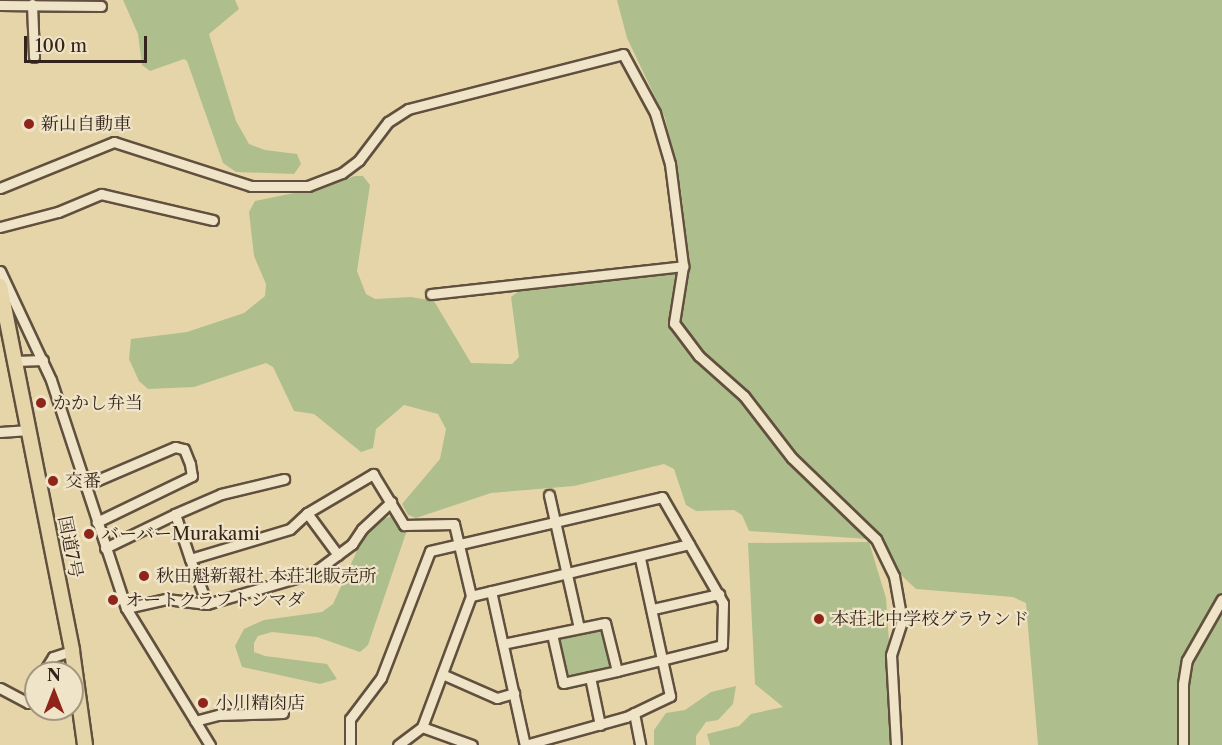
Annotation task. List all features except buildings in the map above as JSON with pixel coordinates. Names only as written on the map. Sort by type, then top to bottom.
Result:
[{"type":"highway","name":"国道7号","points":[[0,286],[72,651],[85,745]]},
{"type":"street","points":[[32,4],[34,57]]},
{"type":"street","points":[[0,5],[101,6]]},
{"type":"street","points":[[0,188],[114,142],[251,186],[308,186],[342,173],[359,160],[388,122],[408,110],[623,54],[642,83],[663,136],[683,266],[674,323],[685,341],[744,396],[792,459],[876,539],[894,576],[902,621],[891,655],[896,745]]},
{"type":"street","points":[[0,227],[58,212],[101,194],[213,220]]},
{"type":"street","points":[[431,294],[683,266]]},
{"type":"street","points":[[0,271],[43,360],[126,608],[210,745]]},
{"type":"street","points":[[15,361],[43,360]]},
{"type":"street","points":[[0,432],[29,430]]},
{"type":"street","points":[[86,485],[175,447],[184,449],[189,464],[192,476],[97,522]]},
{"type":"street","points":[[190,559],[290,529],[307,513],[373,474],[404,525],[454,524],[471,596],[422,727],[398,745]]},
{"type":"street","points":[[105,548],[175,514],[221,495],[284,479]]},
{"type":"street","points":[[549,495],[579,628]]},
{"type":"street","points":[[350,745],[350,719],[381,678],[430,551],[556,524],[662,497],[719,594],[723,609],[722,645],[563,683],[552,634]]},
{"type":"street","points":[[126,608],[166,599],[207,604],[313,573],[339,555],[391,502]]},
{"type":"street","points":[[307,513],[339,555]]},
{"type":"street","points":[[175,514],[207,604]]},
{"type":"street","points":[[471,596],[639,558],[689,544]]},
{"type":"street","points":[[491,591],[525,745],[600,725],[634,713],[670,696],[653,609],[639,558]]},
{"type":"street","points":[[653,609],[719,594]]},
{"type":"street","points":[[1183,745],[1183,684],[1187,660],[1222,599]]},
{"type":"street","points":[[503,644],[605,623],[616,671]]},
{"type":"street","points":[[50,661],[53,657],[72,651]]},
{"type":"street","points":[[442,674],[497,698],[514,693]]},
{"type":"street","points":[[590,677],[600,725]]},
{"type":"street","points":[[0,688],[24,701]]},
{"type":"street","points":[[195,721],[218,715],[283,713]]},
{"type":"street","points":[[634,713],[640,745]]},
{"type":"street","points":[[422,727],[472,745]]},
{"type":"green space","points":[[123,0],[235,0],[239,9],[209,34],[236,121],[249,144],[265,150],[297,154],[301,164],[294,174],[236,172],[223,163],[187,61],[184,59],[150,71],[142,65],[138,34]]},
{"type":"green space","points":[[617,0],[1222,0],[1222,745],[1038,745],[1026,603],[1013,597],[916,589],[901,575],[883,540],[749,531],[742,515],[734,510],[696,511],[686,505],[674,469],[664,464],[574,486],[491,493],[416,518],[408,515],[402,504],[440,459],[446,429],[438,414],[404,405],[376,429],[373,448],[361,452],[314,414],[294,411],[273,367],[266,363],[194,387],[148,389],[139,381],[129,359],[131,339],[187,332],[244,313],[265,296],[266,284],[254,256],[249,212],[255,201],[328,186],[355,176],[363,176],[370,185],[357,271],[366,294],[375,299],[411,297],[434,301],[471,363],[512,364],[519,357],[511,297],[520,290],[690,271],[681,190],[665,118],[627,38]]},
{"type":"green space","points":[[393,516],[401,528],[407,530],[368,645],[360,652],[317,637],[272,632],[258,636],[254,643],[254,652],[265,656],[327,664],[337,679],[320,684],[242,667],[235,646],[244,629],[264,620],[322,612],[333,604],[364,535],[379,520]]},
{"type":"green space","name":"本荘北中学校グラウンド","points":[[869,542],[886,598],[896,745],[710,745],[707,734],[739,726],[751,714],[783,707],[755,684],[748,543]]},
{"type":"green space","points":[[605,623],[617,671],[563,683],[552,634]]},
{"type":"green space","points":[[736,686],[733,704],[718,720],[706,722],[696,736],[696,745],[654,745],[654,730],[666,713],[685,710],[711,692]]},
{"type":"place","name":"新山自動車","points":[[29,124]]},
{"type":"place","name":"かかし弁当","points":[[41,403]]},
{"type":"place","name":"交番","points":[[53,481]]},
{"type":"place","name":"バーバーMurakami","points":[[89,534]]},
{"type":"place","name":"秋田魁新報社 本荘北販売所","points":[[144,576]]},
{"type":"place","name":"オートクラフトシマダ","points":[[113,600]]},
{"type":"place","name":"本荘北中学校グラウンド","points":[[819,619]]},
{"type":"place","name":"小川精肉店","points":[[203,703]]}]
